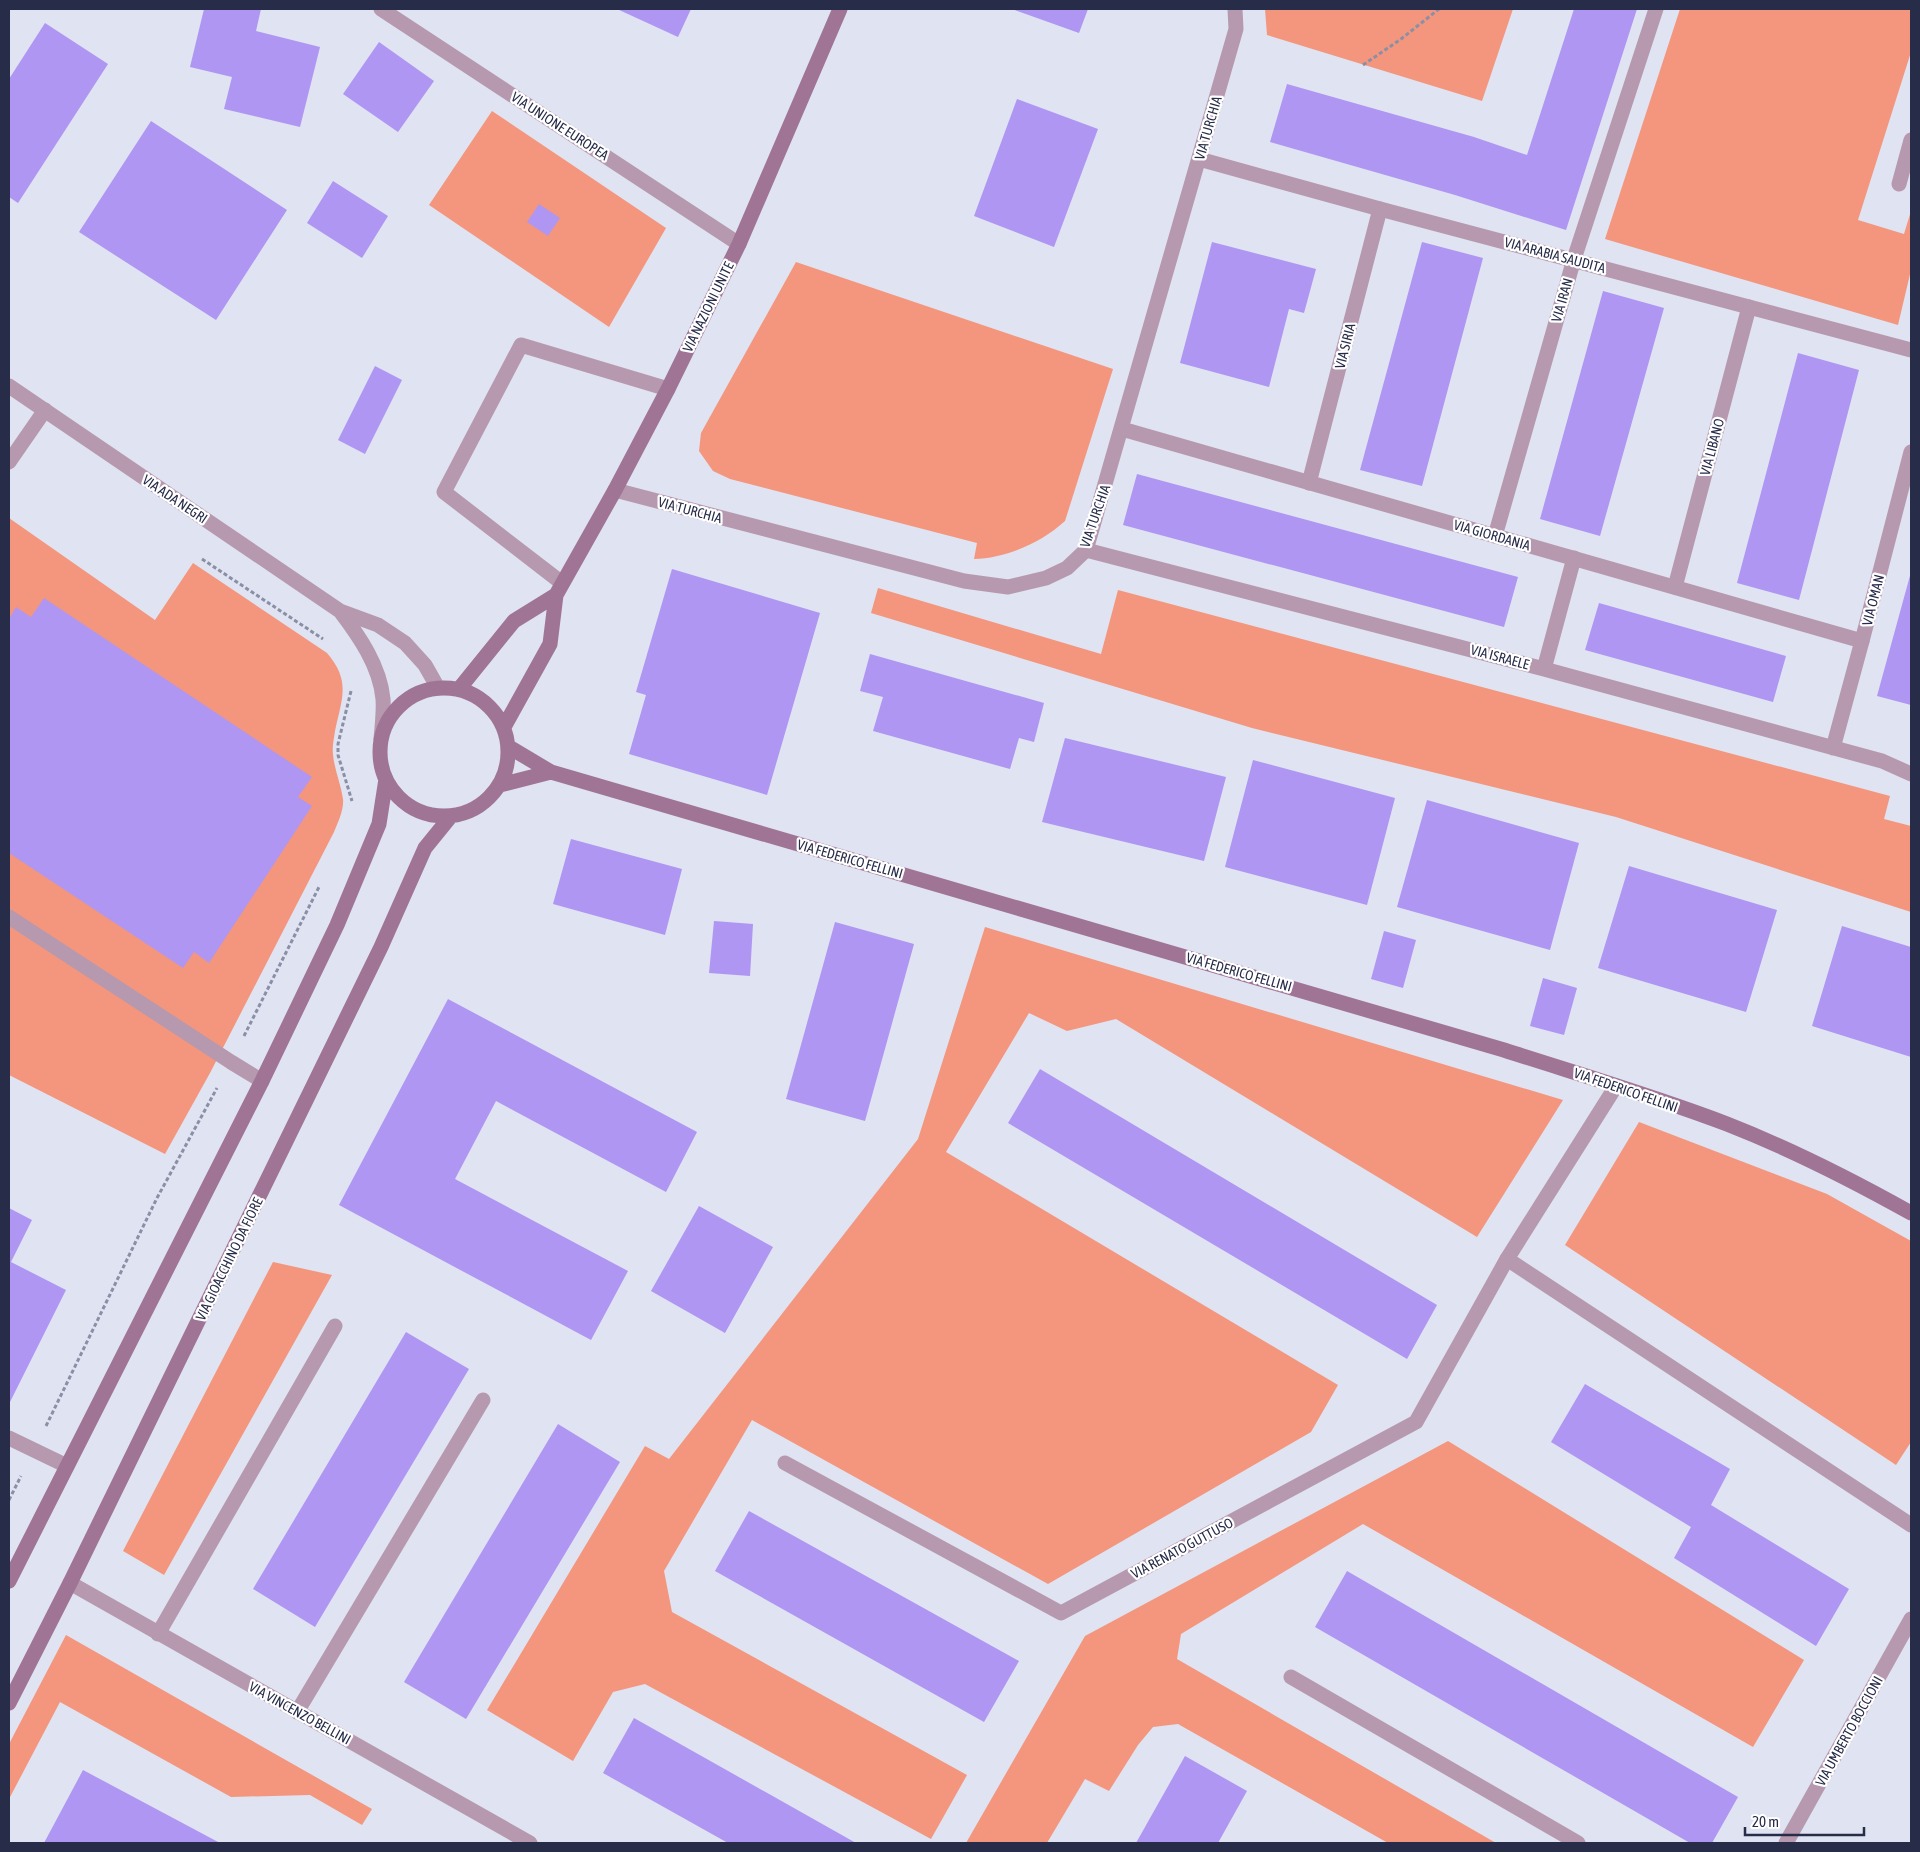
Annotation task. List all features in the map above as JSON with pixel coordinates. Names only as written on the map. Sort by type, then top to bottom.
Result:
[{"type":"street","name":"VIA UNIONE EUROPEA","points":[[381,9],[739,244]]},
{"type":"street","name":"VIA NAZIONI UNITE","points":[[504,727],[550,644],[559,589],[668,389],[739,244],[840,9]]},
{"type":"street","name":"VIA TURCHIA","points":[[614,490],[973,582],[1008,587],[1046,578],[1067,568],[1086,550],[1236,29],[1235,9]]},
{"type":"street","name":"VIA IRAN","points":[[1495,536],[1574,260],[1656,9]]},
{"type":"street","points":[[1899,184],[1911,140]]},
{"type":"street","name":"VIA ARABIA SAUDITA","points":[[1199,159],[1911,350]]},
{"type":"street","name":"VIA SIRIA","points":[[1309,483],[1380,209]]},
{"type":"street","name":"VIA LIBANO","points":[[1675,587],[1749,307]]},
{"type":"street","points":[[559,589],[444,492],[521,345],[668,389]]},
{"type":"street","name":"VIA ADA NEGRI","points":[[9,386],[340,611],[378,624],[404,644],[425,664],[438,688]]},
{"type":"street","points":[[9,462],[45,410]]},
{"type":"street","name":"VIA GIORDANIA","points":[[1122,428],[1862,641]]},
{"type":"street","name":"VIA OMAN","points":[[1833,748],[1911,452]]},
{"type":"street","name":"VIA ISRAELE","points":[[1086,550],[1544,669],[1882,761],[1911,774]]},
{"type":"street","points":[[1544,669],[1574,558]]},
{"type":"street","name":"VIA NAZIONI UNITE","points":[[459,689],[514,621],[559,589]]},
{"type":"street","name":"VIA ADA NEGRI","points":[[340,611],[365,645],[376,672],[383,698],[381,739]]},
{"type":"street","points":[[438,688],[459,689],[478,697],[493,710],[504,727],[509,747],[507,767],[500,785],[487,801],[470,811],[451,816],[431,815],[413,808],[396,796],[386,779],[380,759],[381,739],[388,720],[401,704],[419,692],[438,688]]},
{"type":"street","name":"VIA FEDERICO FELLINI","points":[[509,747],[551,772],[1504,1050],[1616,1086],[1727,1124],[1842,1175],[1911,1213]]},
{"type":"street","points":[[500,785],[551,772]]},
{"type":"street","points":[[9,1581],[262,1080],[337,925],[379,824],[386,779]]},
{"type":"street","name":"VIA GIOACCHINO DA FIORE","points":[[9,1703],[70,1583],[382,947],[425,848],[451,816]]},
{"type":"street","points":[[9,918],[231,1062],[262,1080]]},
{"type":"street","points":[[1616,1086],[1507,1259],[1911,1525]]},
{"type":"street","name":"VIA RENATO GUTTUSO","points":[[785,1463],[1061,1613],[1416,1422],[1507,1259]]},
{"type":"street","points":[[158,1634],[335,1326]]},
{"type":"street","points":[[297,1712],[483,1400]]},
{"type":"street","points":[[9,1438],[67,1466]]},
{"type":"street","name":"VIA VINCENZO BELLINI","points":[[70,1583],[530,1843]]},
{"type":"street","name":"VIA UMBERTO BOCCIONI","points":[[1786,1843],[1911,1619]]},
{"type":"street","points":[[1290,1677],[1578,1843]]},
{"type":"path","points":[[1363,64],[1401,39],[1439,9]]},
{"type":"path","points":[[202,559],[328,642]]},
{"type":"path","points":[[352,686],[338,744],[338,755],[354,806]]},
{"type":"path","points":[[9,1500],[157,1198],[231,1062],[320,885]]},
{"type":"shaded area","points":[[1265,9],[1513,9],[1482,101],[1267,35]]},
{"type":"shaded area","points":[[1680,9],[1911,9],[1911,52],[1858,220],[1904,234],[1911,211],[1911,270],[1898,325],[1605,239]]},
{"type":"shaded area","points":[[492,111],[666,228],[609,327],[429,205]]},
{"type":"shaded area","points":[[796,262],[1113,369],[1065,521],[1045,536],[1022,548],[998,556],[974,559],[977,543],[730,479],[713,471],[699,451],[701,433]]},
{"type":"shaded area","points":[[9,518],[155,620],[193,563],[327,653],[335,663],[342,681],[342,699],[333,748],[343,799],[339,820],[210,1073],[165,1154],[9,1075]]},
{"type":"shaded area","points":[[878,588],[1101,654],[1118,590],[1890,796],[1884,819],[1911,826],[1911,912],[1616,817],[1252,728],[871,613]]},
{"type":"shaded area","points":[[985,927],[1563,1100],[1477,1237],[1116,1019],[1067,1031],[1029,1013],[946,1152],[1338,1385],[1311,1432],[1048,1584],[752,1420],[664,1571],[672,1612],[967,1775],[931,1839],[645,1684],[613,1692],[573,1761],[487,1710],[645,1446],[669,1459],[918,1139]]},
{"type":"shaded area","points":[[1639,1122],[1827,1194],[1911,1241],[1911,1442],[1896,1465],[1565,1245]]},
{"type":"shaded area","points":[[273,1262],[332,1275],[164,1575],[123,1551]]},
{"type":"shaded area","points":[[1448,1441],[1804,1660],[1753,1747],[1363,1524],[1181,1634],[1177,1659],[1496,1843],[1388,1843],[1178,1724],[1153,1727],[1138,1745],[1109,1791],[1085,1779],[1047,1843],[966,1843],[1085,1636]]},
{"type":"shaded area","points":[[66,1635],[372,1809],[362,1825],[310,1795],[231,1797],[60,1702],[9,1799],[9,1744]]},
{"type":"building","points":[[204,9],[261,9],[256,31],[320,47],[300,127],[224,109],[232,77],[190,67]]},
{"type":"building","points":[[617,9],[691,9],[678,37]]},
{"type":"building","points":[[1012,9],[1088,9],[1079,33]]},
{"type":"building","points":[[1574,9],[1637,9],[1566,230],[1455,195],[1270,142],[1287,84],[1474,137],[1527,155]]},
{"type":"building","points":[[45,23],[108,64],[18,203],[9,197],[9,79]]},
{"type":"building","points":[[379,42],[434,81],[398,132],[343,94]]},
{"type":"building","points":[[1017,99],[1098,129],[1054,247],[974,216]]},
{"type":"building","points":[[151,121],[287,210],[216,320],[79,232]]},
{"type":"building","points":[[333,181],[388,216],[362,258],[307,223]]},
{"type":"building","points":[[539,204],[560,218],[548,236],[527,222]]},
{"type":"building","points":[[1212,242],[1316,269],[1304,313],[1289,309],[1269,387],[1180,363]]},
{"type":"building","points":[[1422,242],[1483,258],[1422,486],[1360,470]]},
{"type":"building","points":[[1603,291],[1664,308],[1600,536],[1540,519]]},
{"type":"building","points":[[1798,353],[1859,370],[1799,600],[1737,583]]},
{"type":"building","points":[[375,366],[402,380],[365,454],[338,440]]},
{"type":"building","points":[[1137,474],[1518,577],[1504,627],[1123,525]]},
{"type":"building","points":[[672,569],[820,613],[767,795],[629,754],[646,695],[636,692]]},
{"type":"building","points":[[1911,572],[1911,705],[1877,696]]},
{"type":"building","points":[[44,598],[312,777],[298,797],[312,806],[209,963],[194,952],[183,968],[9,853],[9,619],[16,607],[31,617]]},
{"type":"building","points":[[1599,603],[1786,656],[1773,702],[1585,650]]},
{"type":"building","points":[[870,654],[1044,703],[1034,742],[1019,738],[1010,769],[873,731],[883,697],[860,691]]},
{"type":"building","points":[[1065,738],[1226,777],[1204,861],[1042,822]]},
{"type":"building","points":[[1253,760],[1395,798],[1367,905],[1225,867]]},
{"type":"building","points":[[1427,800],[1579,843],[1550,950],[1397,907]]},
{"type":"building","points":[[571,839],[682,869],[665,935],[553,904]]},
{"type":"building","points":[[1629,866],[1777,910],[1746,1012],[1598,968]]},
{"type":"building","points":[[714,921],[753,924],[750,976],[709,973]]},
{"type":"building","points":[[835,922],[914,944],[865,1121],[786,1099]]},
{"type":"building","points":[[1842,926],[1911,947],[1911,1057],[1812,1026]]},
{"type":"building","points":[[1384,931],[1416,940],[1403,988],[1371,979]]},
{"type":"building","points":[[1543,978],[1577,988],[1564,1035],[1530,1026]]},
{"type":"building","points":[[448,999],[697,1132],[666,1192],[496,1101],[455,1179],[628,1271],[591,1340],[339,1205]]},
{"type":"building","points":[[1040,1069],[1437,1305],[1407,1359],[1008,1123]]},
{"type":"building","points":[[699,1206],[773,1247],[725,1333],[651,1291]]},
{"type":"building","points":[[9,1208],[32,1220],[11,1262],[66,1290],[9,1404]]},
{"type":"building","points":[[406,1332],[469,1369],[315,1627],[253,1589]]},
{"type":"building","points":[[1585,1384],[1730,1469],[1711,1505],[1849,1589],[1816,1646],[1674,1558],[1691,1527],[1551,1442]]},
{"type":"building","points":[[558,1424],[620,1462],[466,1719],[404,1682]]},
{"type":"building","points":[[749,1511],[1019,1661],[984,1722],[715,1571]]},
{"type":"building","points":[[1347,1571],[1738,1797],[1712,1843],[1690,1843],[1315,1627]]},
{"type":"building","points":[[634,1718],[856,1843],[728,1843],[603,1773]]},
{"type":"building","points":[[1185,1756],[1247,1791],[1218,1843],[1136,1843]]},
{"type":"building","points":[[83,1770],[220,1843],[44,1843]]}]
